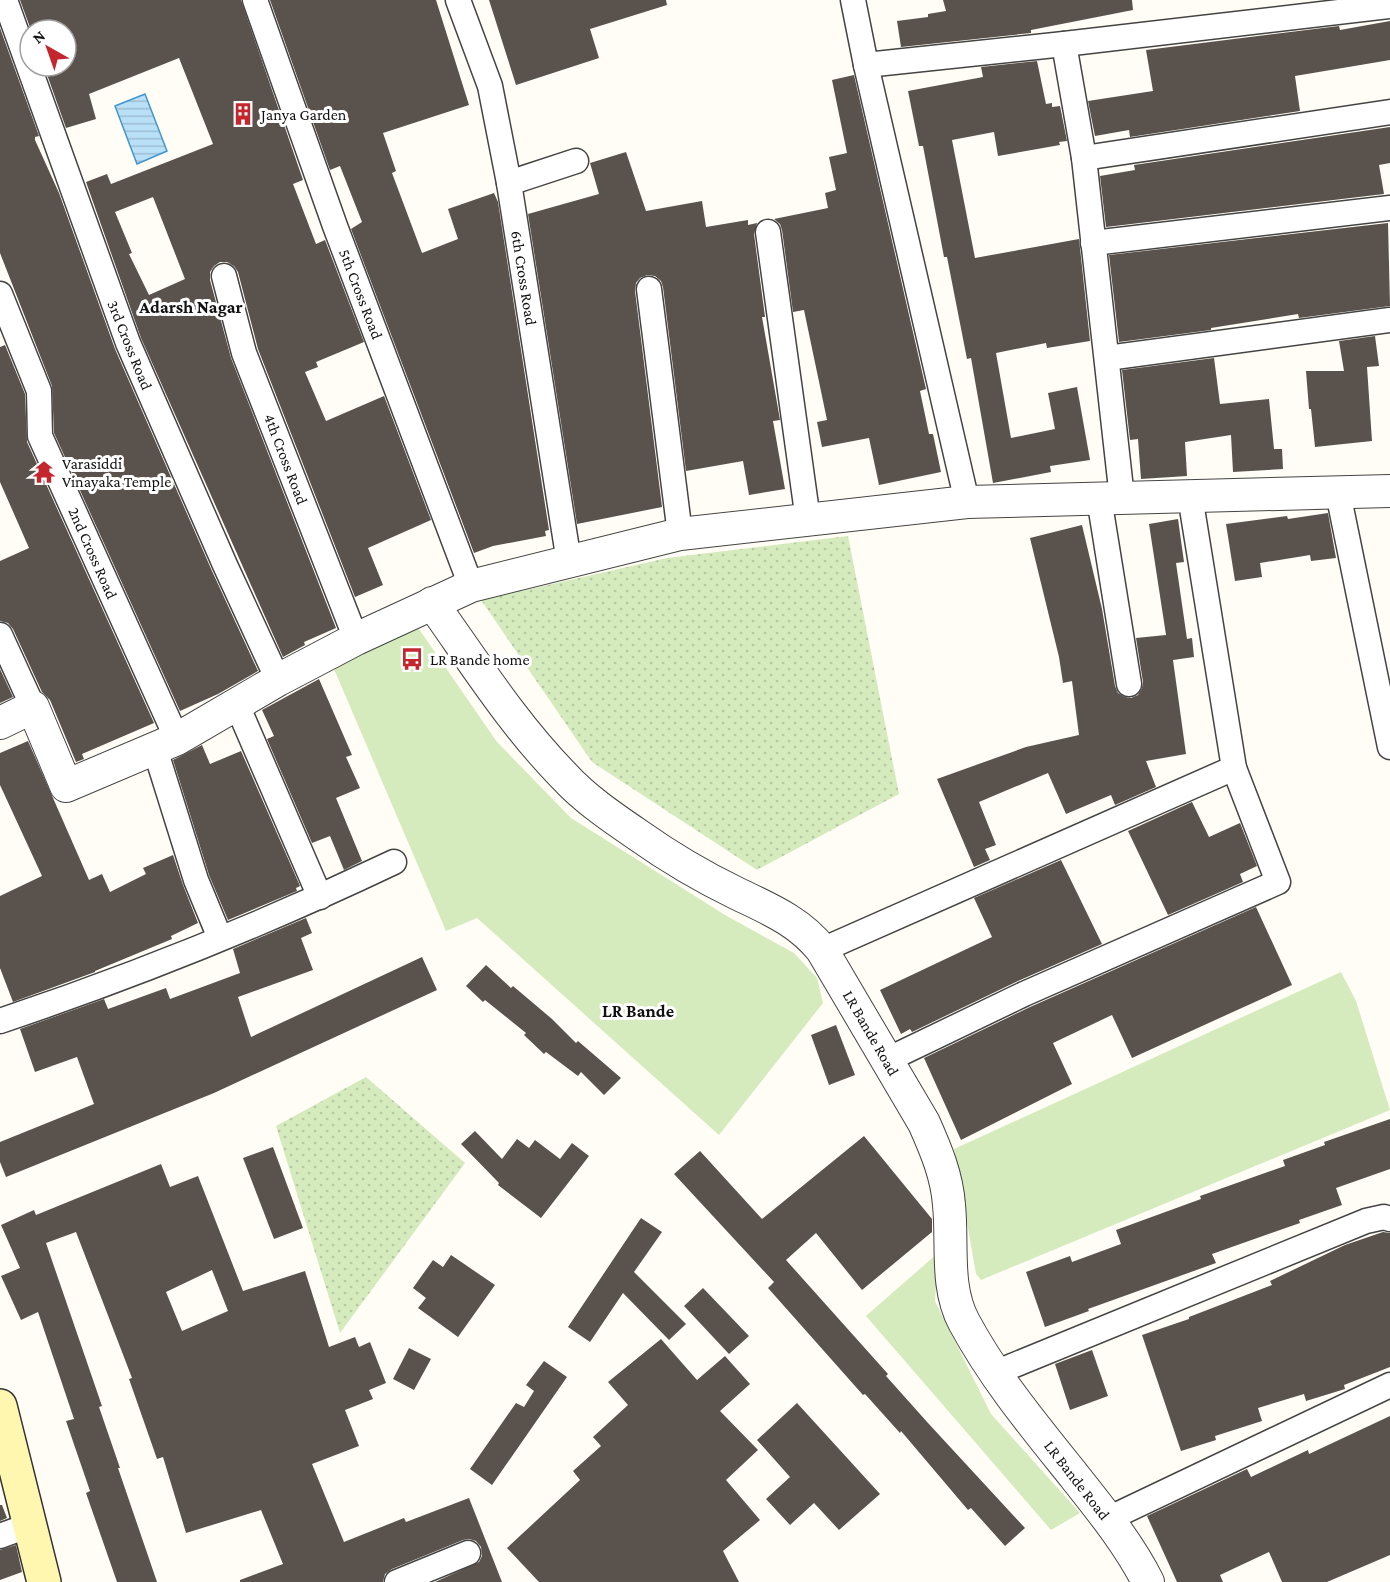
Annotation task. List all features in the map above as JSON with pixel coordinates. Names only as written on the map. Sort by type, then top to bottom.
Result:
[{"type":"main road","points":[[0,1406],[44,1582]]},
{"type":"street","name":"3rd Cross Road","points":[[5,0],[128,343],[278,680]]},
{"type":"street","name":"5th Cross Road","points":[[255,0],[335,226],[471,586]]},
{"type":"street","name":"6th Cross Road","points":[[458,0],[490,86],[509,183],[569,562]]},
{"type":"street","points":[[853,0],[967,502]]},
{"type":"street","points":[[866,65],[1390,6]]},
{"type":"street","points":[[1064,44],[1084,158],[1107,358],[1111,498],[1129,684]]},
{"type":"street","points":[[1084,158],[1390,112]]},
{"type":"street","points":[[509,183],[576,161]]},
{"type":"street","points":[[1093,243],[1390,208]]},
{"type":"street","points":[[768,232],[808,520]]},
{"type":"street","name":"4th Cross Road","points":[[225,276],[244,353],[356,639]]},
{"type":"street","points":[[649,290],[680,534]]},
{"type":"street","name":"2nd Cross Road","points":[[0,294],[39,391],[40,436],[166,744],[196,880],[220,938]]},
{"type":"street","points":[[1107,358],[1390,320]]},
{"type":"street","points":[[0,635],[66,786],[166,744],[278,680],[356,639],[471,586],[680,534],[967,502],[1390,492]]},
{"type":"street","points":[[1338,494],[1390,747]]},
{"type":"street","points":[[887,1060],[1024,994],[1278,882],[1234,768],[1190,496]]},
{"type":"street","name":"LR Bande Road","points":[[432,603],[519,726],[566,778],[640,836],[710,879],[774,910],[804,930],[822,950],[924,1123],[944,1175],[949,1202],[954,1295],[963,1320],[995,1373],[1020,1408],[1108,1519],[1142,1580]]},
{"type":"street","points":[[237,705],[320,897]]},
{"type":"street","points":[[0,723],[33,707]]},
{"type":"street","points":[[822,950],[1234,768]]},
{"type":"street","points":[[0,1021],[65,999],[220,938],[320,897],[394,862]]},
{"type":"street","points":[[995,1373],[1366,1221],[1384,1217],[1390,1219]]},
{"type":"street","points":[[1108,1519],[1390,1385]]},
{"type":"street","points":[[0,1536],[30,1525]]},
{"type":"street","points":[[397,1582],[468,1552]]},
{"type":"green space","points":[[848,536],[899,794],[757,870],[592,762],[481,600],[667,558]]},
{"type":"green space","points":[[419,629],[497,742],[571,818],[725,915],[794,953],[817,978],[823,1003],[719,1135],[477,918],[446,931],[331,662]]},
{"type":"green space","points":[[1341,972],[1356,1001],[1390,1110],[981,1280],[976,1274],[954,1149]]},
{"type":"green space","points":[[366,1077],[465,1163],[340,1333],[276,1126]]},
{"type":"green space","points":[[938,1253],[935,1301],[991,1414],[1080,1513],[1051,1530],[866,1316]]},
{"type":"water","points":[[145,94],[167,151],[137,164],[115,106]]},
{"type":"building","points":[[20,0],[241,0],[303,180],[293,184],[316,244],[325,240],[364,342],[316,362],[318,367],[305,372],[326,421],[384,396],[431,520],[368,548],[383,585],[355,597],[258,349],[238,272],[227,262],[220,262],[214,266],[210,272],[210,280],[231,358],[336,628],[304,642],[305,645],[283,657],[141,338],[86,182],[107,174],[111,184],[213,144],[179,58],[89,94],[96,119],[66,128],[48,78],[78,78],[78,18],[27,18]],"holes":[[[153,197],[185,279],[149,295],[129,254],[132,253],[115,212]]]},
{"type":"building","points":[[270,0],[436,0],[469,105],[383,133],[396,171],[392,173],[422,253],[458,239],[448,209],[494,193],[498,202],[549,530],[545,531],[546,536],[493,546],[474,553],[351,229],[362,222],[340,166],[330,170]]},
{"type":"building","points":[[489,0],[666,0],[667,5],[590,29],[599,58],[516,85]]},
{"type":"building","points":[[943,0],[1132,0],[1133,10],[1031,30],[1031,33],[901,47],[897,21],[928,17],[928,14],[946,11]]},
{"type":"building","points":[[1390,21],[1390,60],[1295,76],[1300,111],[1130,137],[1129,130],[1095,136],[1088,101],[1153,91],[1146,50],[1339,26],[1340,30]]},
{"type":"building","points":[[0,28],[39,136],[35,137],[35,140],[59,193],[115,349],[258,671],[218,694],[180,711],[54,433],[52,386],[0,253]]},
{"type":"building","points":[[1037,61],[1046,104],[1052,103],[1052,107],[1060,106],[1067,141],[1059,142],[1060,145],[998,156],[994,132],[952,140],[975,258],[1079,239],[1090,341],[1047,348],[1046,343],[996,353],[1011,438],[1055,429],[1048,393],[1077,387],[1090,460],[1050,466],[1051,472],[993,483],[971,358],[967,359],[947,257],[944,257],[923,146],[919,146],[908,91],[983,77],[981,67]]},
{"type":"building","points":[[854,75],[926,389],[920,391],[929,434],[933,434],[941,472],[879,485],[869,438],[822,447],[817,422],[827,420],[804,310],[793,312],[782,230],[780,224],[774,219],[828,208],[825,193],[836,190],[829,157],[847,153],[832,80]]},
{"type":"building","points":[[1390,127],[1390,163],[1379,165],[1384,194],[1106,227],[1100,176],[1135,170],[1134,165]]},
{"type":"building","points":[[626,152],[646,211],[702,201],[706,227],[748,220],[748,225],[757,223],[754,234],[765,317],[762,317],[780,420],[773,421],[785,489],[749,495],[743,461],[686,471],[663,287],[661,281],[655,276],[647,275],[636,283],[635,291],[662,507],[577,524],[528,214],[599,194],[590,163]]},
{"type":"building","points":[[1388,223],[1390,306],[1299,318],[1298,314],[1211,328],[1211,330],[1119,342],[1109,255]]},
{"type":"building","points":[[1375,336],[1379,366],[1367,367],[1372,441],[1315,447],[1306,371],[1344,371],[1339,341]]},
{"type":"building","points":[[5,345],[25,394],[27,442],[154,723],[82,754],[84,759],[76,762],[50,700],[42,692],[13,629],[8,623],[0,621],[0,561],[29,548],[0,482],[0,347]]},
{"type":"building","points":[[1214,358],[1220,404],[1269,399],[1274,449],[1282,449],[1283,469],[1233,472],[1231,435],[1185,442],[1187,476],[1141,479],[1138,439],[1130,440],[1122,370]]},
{"type":"building","points":[[1328,513],[1336,558],[1311,561],[1310,555],[1260,563],[1262,577],[1235,581],[1226,524]]},
{"type":"building","points":[[1178,519],[1184,562],[1176,563],[1187,639],[1192,638],[1194,657],[1173,660],[1186,754],[1146,761],[1156,787],[1115,805],[1111,795],[1066,814],[1048,773],[979,802],[996,845],[985,849],[990,860],[974,867],[937,779],[1026,747],[1079,735],[1072,681],[1063,683],[1059,657],[1030,538],[1082,525],[1102,609],[1115,686],[1118,693],[1131,698],[1138,695],[1143,682],[1136,638],[1166,635],[1149,524]]},
{"type":"building","points":[[0,669],[13,697],[0,703]]},
{"type":"building","points":[[319,679],[352,755],[346,757],[360,788],[336,798],[362,861],[344,870],[330,836],[312,843],[267,739],[274,736],[262,710]]},
{"type":"building","points":[[28,741],[89,880],[102,874],[110,892],[146,874],[143,868],[173,855],[198,923],[171,936],[172,939],[95,972],[13,1002],[0,968],[0,896],[42,876],[0,785],[0,753]]},
{"type":"building","points":[[202,745],[210,764],[241,751],[300,886],[296,888],[297,891],[228,920],[209,875],[173,760]]},
{"type":"building","points":[[1192,802],[1209,837],[1240,823],[1257,866],[1240,874],[1243,882],[1168,915],[1128,831]]},
{"type":"building","points":[[1061,860],[1102,944],[912,1032],[910,1029],[901,1034],[880,990],[992,937],[974,898]]},
{"type":"building","points":[[1256,907],[1292,985],[1132,1058],[1112,1015],[1053,1043],[1072,1084],[961,1140],[924,1058],[1030,1007]]},
{"type":"building","points":[[306,918],[312,933],[301,938],[313,970],[238,997],[251,1037],[422,957],[437,990],[214,1093],[6,1177],[0,1162],[0,1142],[94,1104],[77,1057],[35,1072],[20,1029],[104,999],[108,1009],[166,988],[170,999],[240,973],[233,949]]},
{"type":"building","points":[[486,965],[511,988],[513,986],[552,1019],[576,1043],[578,1041],[621,1078],[604,1095],[581,1072],[578,1076],[546,1052],[544,1054],[524,1035],[526,1033],[485,1000],[483,1002],[466,986]]},
{"type":"building","points":[[836,1025],[855,1075],[829,1085],[811,1035]]},
{"type":"building","points":[[1390,1119],[1390,1169],[1336,1188],[1342,1205],[1299,1220],[1300,1223],[1212,1254],[1216,1263],[1045,1327],[1026,1272],[1070,1256],[1072,1262],[1121,1244],[1116,1230],[1201,1199],[1200,1196],[1285,1166],[1283,1160],[1325,1145],[1324,1142]]},
{"type":"building","points":[[475,1131],[502,1159],[517,1139],[529,1148],[535,1140],[560,1159],[572,1143],[589,1156],[541,1218],[498,1185],[499,1183],[461,1144]]},
{"type":"building","points":[[864,1136],[932,1219],[932,1232],[862,1290],[816,1233],[786,1260],[888,1374],[886,1376],[1025,1528],[1005,1546],[971,1508],[968,1510],[901,1431],[900,1433],[865,1394],[863,1395],[768,1288],[774,1282],[674,1174],[700,1151],[762,1219]]},
{"type":"building","points":[[273,1147],[303,1228],[274,1239],[243,1158]]},
{"type":"building","points":[[161,1164],[170,1187],[198,1176],[243,1291],[305,1271],[329,1347],[355,1337],[359,1347],[370,1342],[386,1383],[369,1390],[373,1399],[345,1410],[359,1446],[312,1464],[344,1542],[404,1518],[406,1522],[469,1498],[502,1582],[435,1582],[479,1562],[482,1556],[481,1547],[476,1541],[469,1539],[392,1569],[385,1574],[383,1582],[240,1582],[240,1580],[283,1564],[261,1510],[186,1533],[163,1457],[157,1459],[129,1379],[132,1378],[76,1232],[46,1243],[102,1406],[99,1407],[120,1468],[118,1468],[157,1582],[117,1582],[86,1493],[90,1491],[66,1421],[74,1419],[38,1312],[21,1320],[1,1276],[20,1268],[1,1225],[34,1210],[36,1215]],"holes":[[[212,1270],[228,1311],[182,1331],[166,1292]]]},
{"type":"building","points":[[641,1218],[662,1232],[634,1272],[686,1324],[669,1340],[623,1293],[590,1342],[568,1327]]},
{"type":"building","points":[[1383,1232],[1390,1233],[1390,1367],[1344,1385],[1345,1389],[1306,1401],[1304,1394],[1258,1408],[1262,1421],[1215,1436],[1216,1440],[1181,1451],[1142,1335],[1189,1319],[1189,1317],[1272,1285],[1270,1281],[1345,1245]]},
{"type":"building","points":[[451,1255],[495,1285],[458,1337],[418,1308],[426,1298],[413,1288],[433,1260],[443,1267]]},
{"type":"building","points":[[703,1288],[749,1336],[729,1354],[684,1306]]},
{"type":"building","points":[[661,1339],[697,1380],[725,1356],[750,1384],[720,1411],[758,1450],[726,1480],[760,1520],[723,1551],[739,1582],[539,1582],[507,1548],[580,1480],[573,1471],[601,1446],[593,1437],[628,1405],[608,1382]]},
{"type":"building","points":[[409,1348],[431,1359],[414,1390],[393,1379]]},
{"type":"building","points":[[1092,1350],[1108,1396],[1070,1410],[1055,1364]]},
{"type":"building","points":[[544,1361],[567,1377],[492,1485],[470,1469],[516,1403],[524,1407],[534,1391],[526,1385]]},
{"type":"building","points":[[797,1403],[880,1494],[839,1530],[814,1503],[790,1525],[766,1499],[790,1477],[757,1440]]},
{"type":"building","points":[[1390,1416],[1390,1555],[1327,1582],[1282,1582],[1269,1552],[1220,1575],[1223,1582],[1177,1582],[1147,1516],[1247,1469],[1251,1477],[1308,1450],[1309,1454]]},
{"type":"building","points":[[0,1505],[7,1518],[0,1521]]},
{"type":"building","points":[[16,1545],[22,1572],[0,1580],[0,1550]]},
{"type":"place","name":"Janya Garden","points":[[243,114]]},
{"type":"place","name":"Varasiddi Vinayaka Temple","points":[[44,472]]},
{"type":"place","name":"LR Bande home","points":[[412,659]]},
{"type":"district","name":"Adarsh Nagar","points":[[191,307]]},
{"type":"district","name":"LR Bande","points":[[638,1011]]}]
